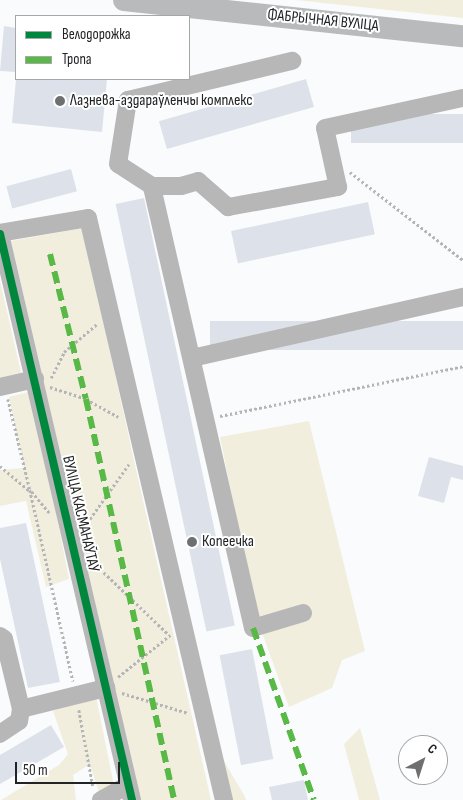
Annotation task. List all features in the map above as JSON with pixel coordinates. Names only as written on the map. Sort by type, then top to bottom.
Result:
[{"type":"main road","name":"ФАБРЫЧНАЯ ВУЛІЦА","points":[[124,0],[153,10],[463,36]]},
{"type":"street","points":[[190,79],[292,62]]},
{"type":"street","points":[[185,80],[144,87],[128,100],[118,164],[152,186],[181,186],[198,181],[228,207],[338,187],[325,128],[463,98]]},
{"type":"street","points":[[152,186],[253,628],[304,613]]},
{"type":"street","points":[[0,234],[88,218],[224,800]]},
{"type":"street","name":"ВУЛІЦА КАСМАНАЎТАЎ","points":[[0,234],[40,384],[72,542],[130,792]]},
{"type":"street","points":[[192,358],[463,297]]},
{"type":"street","points":[[4,391],[40,384]]},
{"type":"street","points":[[0,636],[4,639],[21,708],[19,721],[0,734]]},
{"type":"street","points":[[21,708],[106,688]]},
{"type":"street","points":[[97,795],[130,792]]},
{"type":"path","points":[[330,156],[463,260]]},
{"type":"path","points":[[111,312],[64,352],[40,384],[86,399],[137,427]]},
{"type":"path","points":[[206,419],[463,366]]},
{"type":"path","points":[[0,466],[30,490],[4,391]]},
{"type":"path","points":[[72,542],[142,447]]},
{"type":"path","points":[[106,688],[183,624]]},
{"type":"path","points":[[106,688],[205,717]]},
{"type":"path","points":[[77,695],[97,795]]},
{"type":"shaded area","points":[[296,0],[463,0],[463,18]]},
{"type":"shaded area","points":[[83,228],[211,800],[140,800],[11,241]]},
{"type":"shaded area","points":[[0,281],[22,377],[0,382]]},
{"type":"shaded area","points":[[32,391],[69,579],[46,587],[26,501],[0,506],[0,470],[24,468],[9,397]]},
{"type":"shaded area","points":[[309,421],[365,651],[342,660],[332,688],[289,707],[257,619],[220,437]]},
{"type":"shaded area","points":[[96,696],[114,786],[99,793],[90,764],[73,775],[76,800],[1,800],[59,765],[68,754],[53,711]]},
{"type":"shaded area","points":[[360,728],[380,800],[359,800],[344,744]]},
{"type":"shaded area","points":[[222,758],[244,795],[246,800],[231,800]]},
{"type":"building","points":[[4,26],[15,28],[15,72],[0,71]]},
{"type":"building","points":[[306,79],[314,107],[167,149],[159,121]]},
{"type":"building","name":"Лазнева-аздараўленчы комплекс","points":[[16,80],[107,80],[102,132],[12,123]]},
{"type":"building","points":[[351,114],[463,114],[463,143],[351,143]]},
{"type":"building","points":[[71,169],[77,191],[12,209],[6,186]]},
{"type":"building","points":[[144,198],[235,625],[206,631],[116,204]]},
{"type":"building","points":[[368,202],[375,234],[238,263],[231,231]]},
{"type":"building","points":[[210,321],[463,321],[463,350],[210,350]]},
{"type":"building","points":[[429,457],[463,466],[463,480],[451,477],[444,503],[418,496]]},
{"type":"building","points":[[26,523],[60,682],[28,688],[0,559],[0,528]]},
{"type":"building","points":[[252,649],[273,759],[241,765],[220,655]]},
{"type":"building","points":[[51,725],[64,747],[0,784],[0,755]]},
{"type":"building","points":[[304,780],[308,800],[272,800],[269,787]]},
{"type":"marked path","points":[[50,254],[86,399],[174,800]]},
{"type":"marked path","points":[[253,628],[314,800]]},
{"type":"cycle path","points":[[0,234],[132,800]]},
{"type":"place","name":"Лазнева-аздараўленчы комплекс","points":[[60,101]]},
{"type":"place","name":"Копеечка","points":[[192,542]]}]
